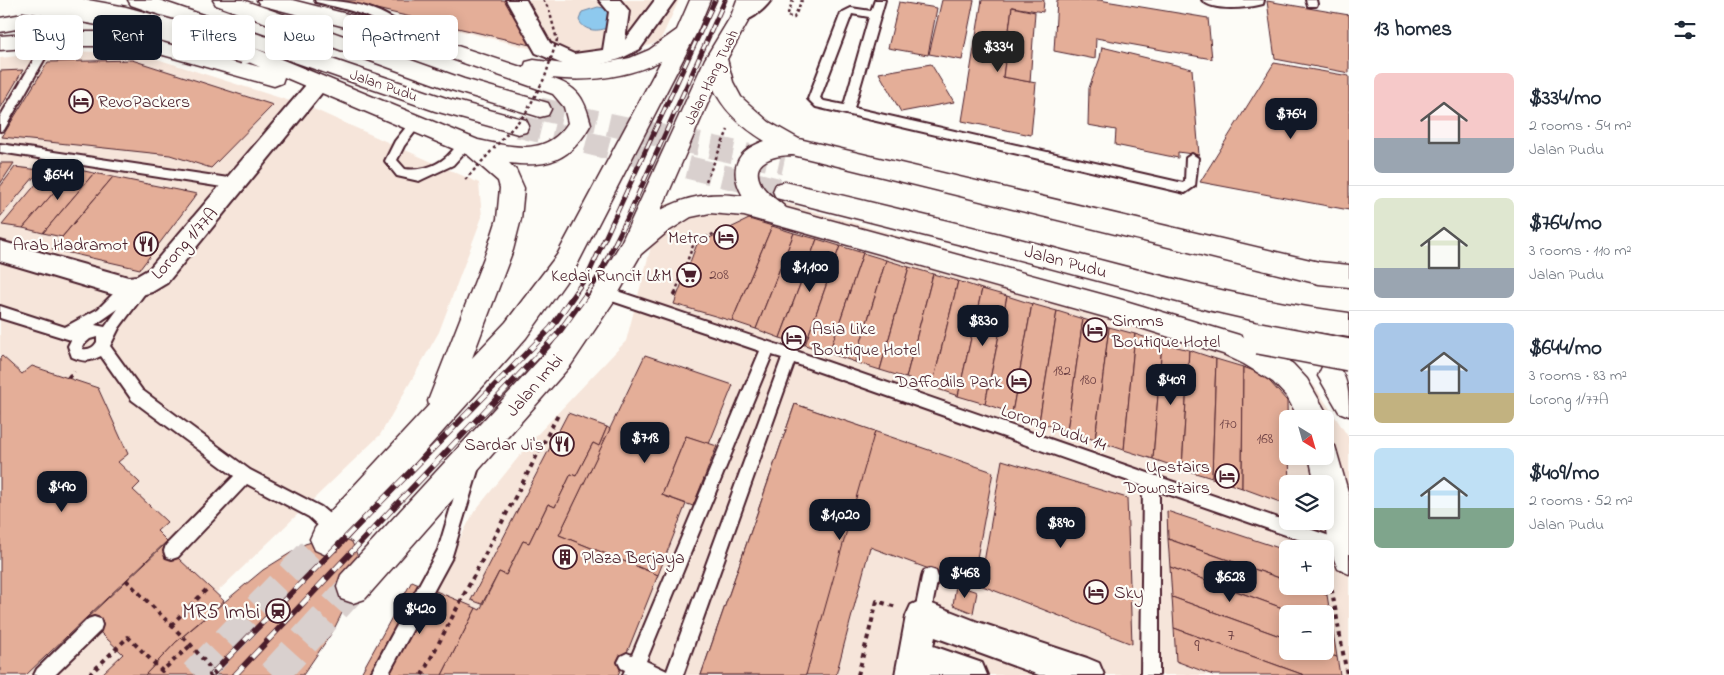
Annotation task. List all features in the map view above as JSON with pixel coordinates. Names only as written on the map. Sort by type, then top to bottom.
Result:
[{"type":"main road","points":[[24,0],[123,18],[245,52],[470,146],[513,156],[533,157],[564,146],[575,136],[580,124],[579,113],[569,96],[561,89],[458,54]]},
{"type":"main road","name":"Jalan Pudu","points":[[138,0],[184,15]]},
{"type":"main road","name":"Jalan Pudu","points":[[223,0],[456,84],[540,108]]},
{"type":"main road","points":[[267,0],[343,20]]},
{"type":"main road","points":[[330,534],[516,330],[566,262],[686,34],[700,0]]},
{"type":"main road","points":[[0,25],[107,6],[184,15]]},
{"type":"main road","name":"Jalan Hang Tuah","points":[[674,155],[716,59],[744,8]]},
{"type":"main road","points":[[458,48],[549,70],[579,73],[610,71],[629,66],[653,56],[686,34]]},
{"type":"main road","points":[[83,39],[131,40],[269,78],[318,84]]},
{"type":"main road","name":"Jalan Pudu","points":[[255,40],[435,102],[518,126]]},
{"type":"main road","points":[[0,43],[15,42]]},
{"type":"main road","points":[[716,59],[722,84],[738,108],[753,122],[772,135],[789,154]]},
{"type":"main road","points":[[436,416],[500,250],[509,219],[512,188],[508,176],[470,146]]},
{"type":"main road","points":[[779,215],[755,194],[747,180],[748,165],[758,153],[774,146],[789,154],[1319,272],[1349,276]]},
{"type":"main road","name":"Jalan Pudu","points":[[789,154],[1291,280],[1349,291]]},
{"type":"main road","name":"Jalan Imbi","points":[[353,587],[561,356],[605,294],[632,247],[674,155]]},
{"type":"main road","name":"Jalan Pudu","points":[[785,191],[1004,245],[1164,288],[1272,313],[1349,325]]},
{"type":"main road","points":[[632,247],[663,220],[679,211],[698,205],[727,203],[779,215],[1119,310],[1229,344],[1254,354],[1283,373],[1297,388],[1310,410]]},
{"type":"main road","points":[[1164,288],[1341,365],[1349,403]]},
{"type":"main road","points":[[1119,310],[1266,334]]},
{"type":"main road","points":[[1326,465],[1342,560]]},
{"type":"street","points":[[516,0],[543,48],[572,61],[595,59],[613,54],[633,44],[665,0]]},
{"type":"street","points":[[609,0],[619,11],[613,54]]},
{"type":"street","points":[[744,8],[761,0]]},
{"type":"street","name":"Lorong 1/77A","points":[[0,250],[136,287],[158,276],[318,84]]},
{"type":"street","points":[[970,675],[914,666],[922,616],[978,638],[1087,675]]},
{"type":"lane","points":[[320,0],[378,15]]},
{"type":"lane","points":[[848,110],[880,0]]},
{"type":"lane","points":[[1207,0],[1237,6],[1254,4],[1259,2],[1259,0]]},
{"type":"lane","points":[[875,15],[850,11],[846,13],[814,99],[820,104],[1185,188],[1191,183],[1192,158]]},
{"type":"lane","points":[[0,127],[39,60]]},
{"type":"lane","points":[[415,124],[399,144],[391,161],[401,173],[419,176],[449,162],[470,146]]},
{"type":"lane","points":[[0,148],[235,184]]},
{"type":"lane","points":[[61,331],[80,326],[99,317],[136,287]]},
{"type":"lane","points":[[80,337],[75,346],[76,353],[90,355],[104,343],[136,287]]},
{"type":"lane","name":"Lorong Pudu 14","points":[[605,294],[790,355],[1319,538],[1342,560]]},
{"type":"lane","points":[[0,312],[80,337],[96,331],[103,333],[104,343],[137,395],[245,475],[315,512],[330,534]]},
{"type":"lane","points":[[660,675],[632,668],[768,348]]},
{"type":"lane","points":[[674,675],[790,355]]},
{"type":"lane","points":[[379,675],[445,553],[475,452]]},
{"type":"lane","points":[[172,551],[245,475]]},
{"type":"lane","points":[[1150,675],[1151,481]]},
{"type":"lane","points":[[922,616],[930,577]]},
{"type":"lane","points":[[43,675],[94,625]]},
{"type":"path","points":[[465,180],[526,113],[545,77],[557,40],[549,9],[542,0]]},
{"type":"path","points":[[793,0],[787,16],[794,18],[802,0]]},
{"type":"path","points":[[706,183],[730,124]]},
{"type":"path","points":[[422,675],[558,415]]},
{"type":"path","points":[[1342,560],[1347,675]]},
{"type":"path","points":[[126,580],[191,645],[216,675]]},
{"type":"path","points":[[171,625],[209,587]]},
{"type":"path","points":[[858,675],[877,601],[922,616]]},
{"type":"path","points":[[89,675],[128,637],[162,671],[191,645]]},
{"type":"shaded area","points":[[335,0],[679,0],[660,41],[598,65],[458,30],[458,15],[396,15]]},
{"type":"shaded area","points":[[83,52],[93,52],[93,60],[160,60],[309,107],[479,183],[482,217],[439,332],[380,435],[131,675],[0,675],[0,58],[15,56],[15,60],[83,60]]},
{"type":"shaded area","points":[[754,194],[1278,346],[1316,388],[1331,410],[1279,410],[1279,465],[1334,465],[1334,415],[1349,438],[1349,675],[388,675],[474,512],[534,438],[626,341],[662,205],[712,195]]},
{"type":"water","points":[[598,7],[610,9],[609,27],[601,30],[592,30],[584,27],[579,20],[582,12]]},
{"type":"building","points":[[338,0],[516,0],[543,48],[458,28],[458,15],[402,15]]},
{"type":"building","points":[[942,0],[974,0],[962,60],[929,54]]},
{"type":"building","points":[[982,0],[1044,0],[1043,12],[1012,7],[1003,77],[1036,83],[1031,135],[962,121]]},
{"type":"building","points":[[1057,0],[1099,0],[1208,18],[1212,59],[1096,38],[1095,59],[1054,51]]},
{"type":"building","points":[[1267,1],[1349,15],[1349,73],[1275,59]]},
{"type":"building","points":[[899,2],[937,8],[928,55],[888,48]]},
{"type":"building","points":[[1012,7],[1035,12],[1030,82],[1003,77]]},
{"type":"building","points":[[1102,47],[1192,69],[1199,155],[1178,152],[1178,158],[1115,145],[1116,130],[1088,125],[1089,88]]},
{"type":"building","points":[[132,60],[273,105],[211,168],[170,155],[2,137],[48,62]]},
{"type":"building","points":[[1274,63],[1349,76],[1349,210],[1200,182]]},
{"type":"building","points":[[931,64],[954,102],[901,112],[879,73]]},
{"type":"building","points":[[23,70],[0,109],[0,71]]},
{"type":"building","points":[[0,163],[14,163],[0,184]]},
{"type":"building","points":[[52,165],[74,169],[23,228],[2,225]]},
{"type":"building","points":[[15,167],[40,170],[0,217],[0,187]]},
{"type":"building","points":[[74,169],[94,173],[43,233],[23,228]]},
{"type":"building","points":[[94,173],[113,177],[62,237],[43,233]]},
{"type":"building","points":[[113,177],[197,194],[140,269],[52,249]]},
{"type":"building","points":[[749,219],[772,226],[732,321],[674,304],[697,244]]},
{"type":"building","points":[[772,226],[794,233],[756,329],[732,321]]},
{"type":"building","points":[[794,233],[817,239],[780,338],[756,329]]},
{"type":"building","points":[[817,239],[840,246],[805,345],[780,338]]},
{"type":"building","points":[[840,246],[863,253],[829,353],[805,345]]},
{"type":"building","points":[[863,253],[886,260],[855,362],[829,353]]},
{"type":"building","points":[[886,260],[909,267],[880,370],[855,362]]},
{"type":"building","points":[[909,267],[933,274],[906,378],[880,370]]},
{"type":"building","points":[[933,274],[958,281],[932,387],[906,378]]},
{"type":"building","points":[[958,281],[982,289],[958,396],[932,387]]},
{"type":"building","points":[[982,289],[1007,296],[985,404],[958,396]]},
{"type":"building","points":[[1007,296],[1032,304],[1012,413],[985,404]]},
{"type":"building","points":[[1032,304],[1057,311],[1039,422],[1012,413]]},
{"type":"building","points":[[1057,311],[1083,319],[1067,431],[1039,422]]},
{"type":"building","points":[[1083,319],[1109,327],[1095,440],[1067,431]]},
{"type":"building","points":[[1109,327],[1135,334],[1124,450],[1095,440]]},
{"type":"building","points":[[1135,334],[1162,343],[1153,459],[1124,450]]},
{"type":"building","points":[[1162,343],[1189,350],[1182,469],[1153,459]]},
{"type":"building","points":[[1189,350],[1216,359],[1212,478],[1182,469]]},
{"type":"building","points":[[645,355],[733,385],[709,444],[686,436],[662,495],[686,504],[658,575],[559,535]]},
{"type":"building","points":[[2,356],[22,374],[32,366],[98,388],[128,454],[118,462],[140,483],[133,490],[167,522],[157,531],[167,541],[26,675],[0,675],[0,358]]},
{"type":"building","points":[[1216,359],[1243,367],[1242,488],[1212,478]]},
{"type":"building","points":[[1243,367],[1263,374],[1287,401],[1287,410],[1279,410],[1279,465],[1289,465],[1290,475],[1279,475],[1279,502],[1242,488]]},
{"type":"building","points":[[795,404],[993,472],[972,585],[870,547],[836,675],[701,675]]},
{"type":"building","points":[[795,404],[875,431],[806,675],[701,675]]},
{"type":"building","points":[[568,413],[607,427],[599,446],[593,443],[576,476],[571,474],[555,507],[548,504],[529,543],[523,541],[506,575],[499,572],[482,604],[471,600]]},
{"type":"building","name":"Plaza Berjaya","points":[[607,427],[610,429],[559,535],[658,575],[618,675],[442,675],[476,608],[480,610],[499,572],[506,575],[523,541],[529,543],[548,504],[555,507],[571,474],[576,476],[593,443],[599,446]]},
{"type":"building","points":[[686,436],[717,446],[693,506],[662,495]]},
{"type":"building","points":[[1002,460],[1127,498],[1132,644],[980,585]]},
{"type":"building","points":[[1167,511],[1279,548],[1279,578],[1168,539]]},
{"type":"building","name":"MR5 Imbi","points":[[322,539],[346,539],[352,542],[358,557],[351,594],[346,605],[333,631],[303,675],[145,675],[176,642],[263,570],[305,544]]},
{"type":"building","points":[[1168,539],[1279,578],[1279,595],[1327,595],[1329,605],[1279,605],[1279,607],[1170,567]]},
{"type":"building","points":[[164,545],[224,601],[176,642],[145,675],[101,675],[123,654],[86,619]]},
{"type":"building","points":[[1170,567],[1279,607],[1279,636],[1172,597]]},
{"type":"building","points":[[412,581],[476,608],[442,675],[360,675]]},
{"type":"building","points":[[956,585],[977,592],[973,613],[953,605]]},
{"type":"building","points":[[1172,597],[1279,636],[1279,660],[1334,660],[1334,656],[1337,657],[1340,675],[1304,675],[1174,628]]},
{"type":"building","points":[[1174,628],[1304,675],[1213,675],[1176,661]]},
{"type":"building","points":[[1334,638],[1337,657],[1334,656]]},
{"type":"tunnel","points":[[540,109],[784,163]]},
{"type":"tunnel","points":[[518,126],[785,191]]},
{"type":"tunnel","points":[[195,675],[326,539]]},
{"type":"tunnel","points":[[273,675],[353,587]]},
{"type":"railway","points":[[575,293],[589,273],[715,0]]},
{"type":"railway","points":[[587,293],[597,279],[627,219],[725,0]]},
{"type":"railway","points":[[211,675],[551,328],[576,292]]},
{"type":"railway","points":[[235,675],[557,335],[588,292]]},
{"type":"place","name":"RevoPackers","points":[[81,101]]},
{"type":"place","name":"Metro","points":[[726,237]]},
{"type":"place","name":"Arab Hadramot","points":[[146,244]]},
{"type":"place","name":"Kedai Runcit L&M","points":[[689,275]]},
{"type":"place","name":"Simms Boutique Hotel","points":[[1095,330]]},
{"type":"place","name":"Asia Like Boutique Hotel","points":[[794,338]]},
{"type":"place","name":"Daffodils Park","points":[[1019,381]]},
{"type":"place","name":"Sardar Ji's","points":[[562,444]]},
{"type":"place","name":"Upstairs Downstairs","points":[[1227,476]]},
{"type":"place","name":"Plaza Berjaya","points":[[565,557]]},
{"type":"place","name":"Sky","points":[[1096,592]]},
{"type":"place","name":"MR5 Imbi","points":[[278,611]]}]
